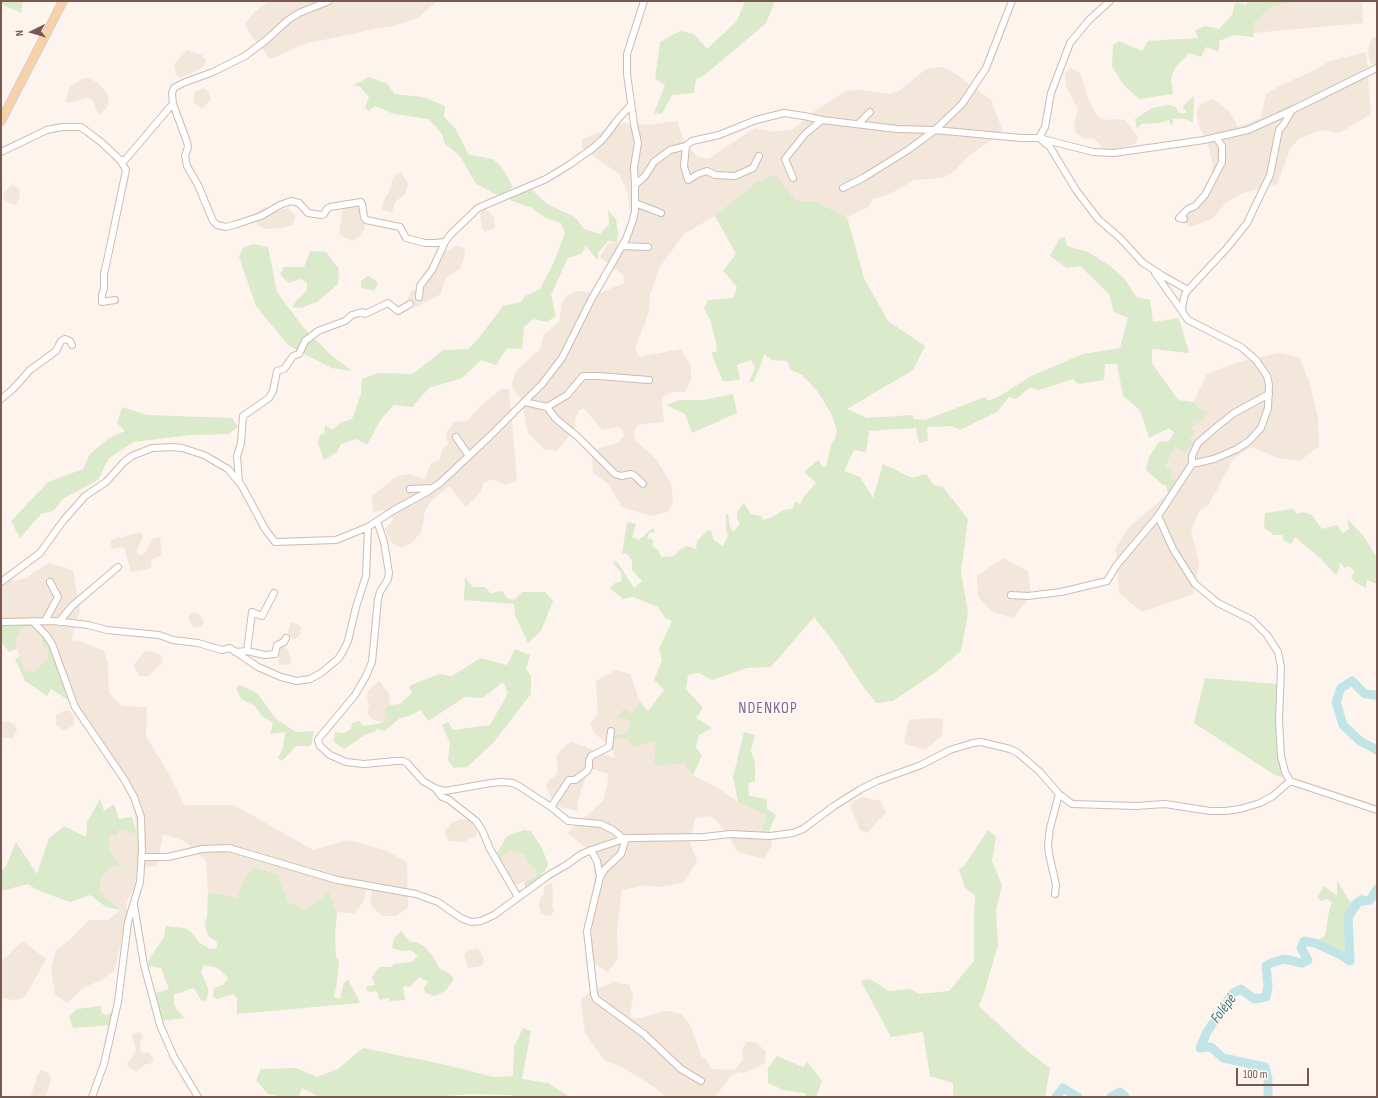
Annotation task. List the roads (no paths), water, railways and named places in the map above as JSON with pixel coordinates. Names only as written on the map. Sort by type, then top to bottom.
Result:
[{"type":"main road","points":[[1,121],[62,1]]},
{"type":"street","points":[[329,1],[299,13],[288,20],[246,56],[213,72],[178,85],[172,91],[172,104],[187,142],[188,147],[185,156],[187,166],[198,185],[213,221],[217,225],[226,226],[237,224],[261,216],[280,205],[291,201],[299,203],[308,213],[322,215],[327,208],[361,202],[366,220],[400,227],[406,238],[429,243],[445,242]]},
{"type":"street","points":[[1,582],[40,553],[63,521],[85,496],[106,482],[124,462],[132,456],[146,450],[172,447],[191,450],[204,455],[228,469],[239,482],[265,529],[275,542],[336,540],[368,527],[433,488],[469,456],[526,402],[562,358],[591,300],[622,246],[632,223],[635,203],[634,167],[638,143],[627,74],[627,54],[644,1]]},
{"type":"street","points":[[843,188],[892,161],[935,130],[962,104],[986,68],[1012,1]]},
{"type":"street","points":[[1039,138],[1045,127],[1051,94],[1070,43],[1089,20],[1110,1]]},
{"type":"street","points":[[635,185],[645,176],[656,160],[670,150],[686,146],[692,142],[714,137],[756,120],[784,113],[822,120],[897,129],[935,130],[1021,138],[1039,138],[1093,152],[1114,153],[1216,138],[1248,130],[1377,68]]},
{"type":"street","points":[[120,160],[125,160],[128,157],[172,104]]},
{"type":"street","points":[[419,297],[420,286],[432,270],[445,242],[475,210],[546,178],[569,165],[603,139],[631,105]]},
{"type":"street","points":[[1183,313],[1183,302],[1188,290],[1227,248],[1246,223],[1270,175],[1279,130],[1292,110]]},
{"type":"street","points":[[858,124],[870,112]]},
{"type":"street","points":[[793,178],[785,159],[805,134],[822,120]]},
{"type":"street","points":[[1,152],[47,130],[62,127],[81,127],[101,142],[120,160],[126,170],[104,274],[104,288],[102,295],[102,302],[115,300]]},
{"type":"street","points":[[1039,138],[1050,147],[1071,183],[1098,219],[1120,238],[1139,259],[1154,271],[1188,290]]},
{"type":"street","points":[[1184,219],[1179,218],[1188,209],[1195,206],[1205,195],[1222,162],[1222,146],[1216,138]]},
{"type":"street","points":[[686,146],[684,166],[688,180],[698,174],[707,172],[715,175],[735,176],[753,168],[759,156]]},
{"type":"street","points":[[635,203],[661,213]]},
{"type":"street","points":[[622,246],[648,247]]},
{"type":"street","points":[[1154,271],[1190,322],[1230,340],[1250,354],[1267,376],[1269,394],[1268,408],[1261,428],[1255,435],[1237,449],[1214,459],[1192,464]]},
{"type":"street","points":[[239,482],[237,456],[241,443],[242,416],[269,398],[277,371],[284,369],[293,356],[299,354],[305,341],[318,331],[346,321],[352,315],[362,312],[365,314],[388,303],[398,311],[410,304]]},
{"type":"street","points":[[1,399],[13,389],[30,370],[56,351],[61,341],[66,339],[70,341],[72,345]]},
{"type":"street","points":[[547,407],[567,395],[583,376],[649,380]]},
{"type":"street","points":[[1011,595],[1028,596],[1061,592],[1106,581],[1116,566],[1158,516],[1192,464],[1192,456],[1198,443],[1234,413],[1269,394]]},
{"type":"street","points":[[526,402],[547,407],[556,419],[578,437],[615,474],[621,476],[631,474],[643,484]]},
{"type":"street","points":[[456,437],[469,456]]},
{"type":"street","points":[[410,489],[433,488]]},
{"type":"street","points":[[1158,516],[1173,549],[1194,584],[1218,603],[1252,620],[1267,635],[1278,652],[1281,667],[1279,720],[1281,756],[1285,772],[1290,781],[1377,810]]},
{"type":"street","points":[[377,521],[384,542],[389,573],[388,579],[380,592],[377,605],[372,662],[355,695],[320,737],[319,743],[330,756],[346,762],[364,764],[396,761],[407,763],[423,781],[435,788],[451,791],[491,783],[513,783],[551,807],[568,821],[601,824],[625,838]]},
{"type":"street","points":[[1,622],[45,621],[88,625],[107,630],[159,635],[173,640],[198,643],[222,650],[230,648],[258,667],[290,680],[297,681],[310,679],[331,665],[342,653],[348,641],[367,567],[368,527]]},
{"type":"street","points":[[59,622],[72,606],[118,567]]},
{"type":"street","points":[[45,621],[58,597],[50,582]]},
{"type":"street","points":[[247,651],[252,612],[262,616],[274,593]]},
{"type":"street","points":[[32,621],[46,635],[52,644],[75,707],[104,748],[134,797],[141,817],[140,882],[128,922],[118,1002],[104,1064],[92,1097]]},
{"type":"street","points":[[235,652],[247,651],[265,655],[275,654],[276,646],[284,642],[286,638]]},
{"type":"street","points":[[551,807],[569,780],[576,780],[587,771],[591,756],[609,748],[611,731]]},
{"type":"street","points":[[141,857],[168,857],[202,849],[229,848],[337,880],[416,894],[433,900],[461,918],[471,922],[486,920],[580,855],[591,850],[625,838],[704,837],[730,834],[770,836],[793,833],[803,829],[834,806],[873,783],[920,765],[950,750],[977,742],[990,743],[1018,753],[1040,772],[1069,803],[1075,804],[1136,806],[1165,804],[1220,812],[1240,809],[1256,804],[1273,796],[1290,781]]},
{"type":"street","points":[[435,788],[442,797],[448,799],[476,821],[482,830],[490,849],[518,897]]},
{"type":"street","points":[[1055,894],[1056,884],[1048,845],[1050,828],[1059,794]]},
{"type":"street","points":[[625,838],[621,854],[605,869],[600,877],[587,931],[594,994],[596,999],[644,1034],[681,1069],[701,1081]]},
{"type":"street","points":[[591,850],[597,861],[600,877]]},
{"type":"street","points":[[134,903],[143,959],[160,1025],[174,1057],[198,1097]]},
{"type":"waterway","name":"Folépé","points":[[1377,695],[1365,694],[1352,681],[1341,688],[1336,702],[1343,725],[1360,741],[1377,750]]},
{"type":"waterway","name":"Folépé","points":[[1268,1097],[1268,1079],[1265,1067],[1223,1058],[1211,1047],[1200,1048],[1207,1032],[1233,993],[1241,989],[1254,999],[1266,997],[1268,987],[1266,966],[1284,959],[1302,963],[1308,960],[1301,948],[1304,941],[1315,943],[1341,955],[1350,961],[1348,917],[1358,902],[1370,900],[1377,889]]},
{"type":"waterway","name":"Folépé","points":[[1056,1097],[1063,1088],[1078,1097]]},
{"type":"waterway","name":"Folépé","points":[[1111,1097],[1120,1092],[1125,1097]]},
{"type":"district","name":"NDENKOP","points":[[768,709]]}]
